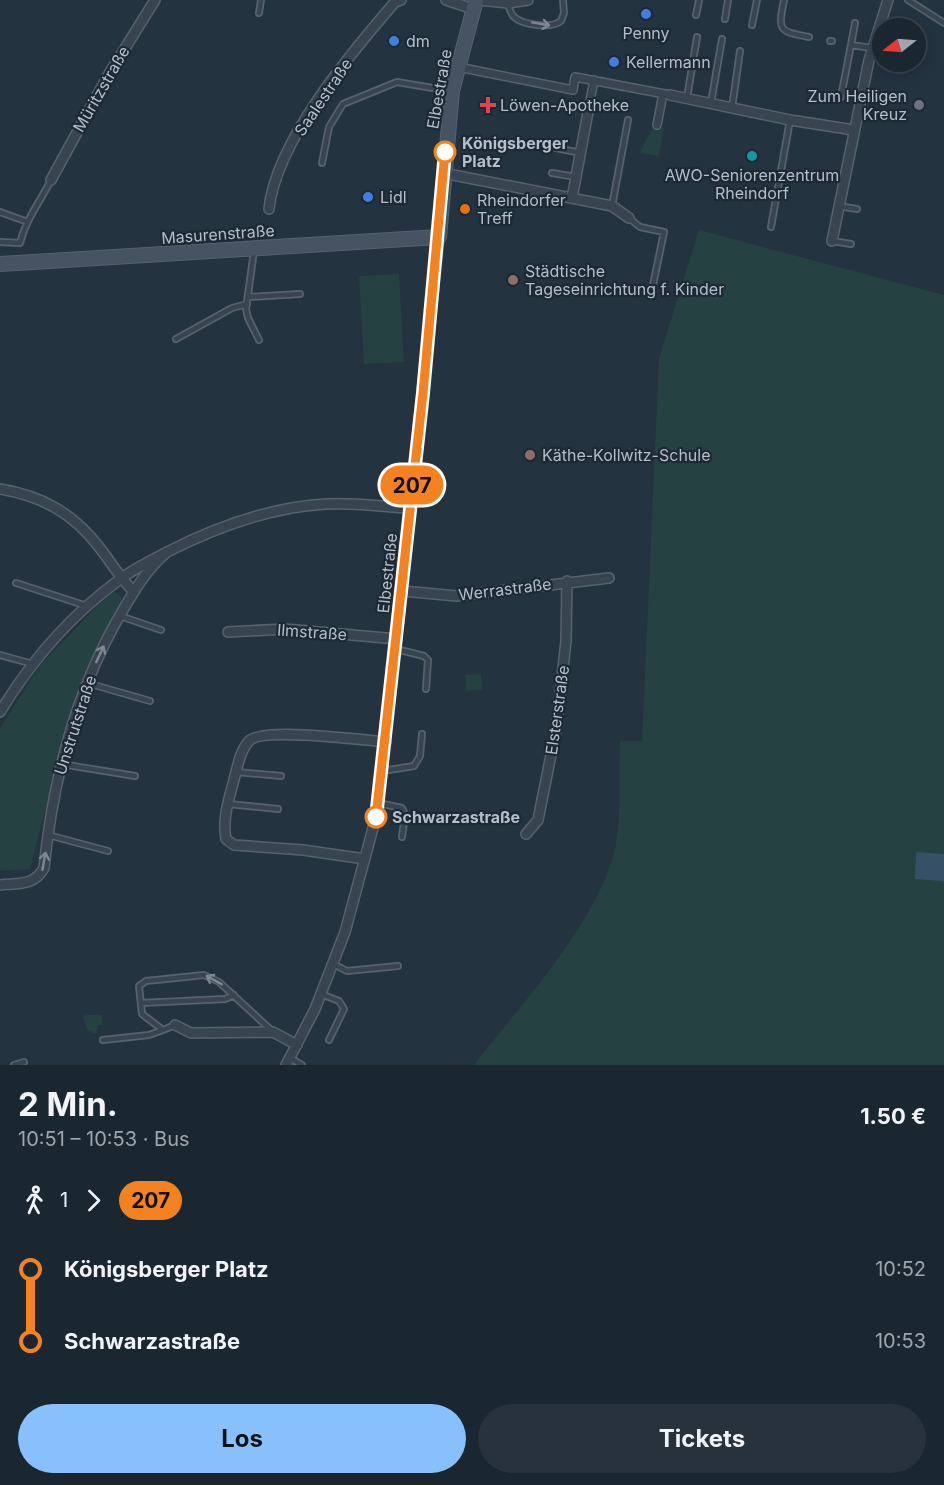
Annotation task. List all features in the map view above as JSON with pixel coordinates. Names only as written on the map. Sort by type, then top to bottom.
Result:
[{"type":"main road","name":"Elbestraße","points":[[439,237],[452,91],[476,3]]},
{"type":"main road","name":"Masurenstraße","points":[[0,264],[439,237]]},
{"type":"street","name":"Müritzstraße","points":[[51,180],[109,74],[155,0]]},
{"type":"street","points":[[446,0],[476,3],[508,3],[528,0]]},
{"type":"street","points":[[883,18],[888,0]]},
{"type":"street","name":"Saalestraße","points":[[269,209],[271,191],[293,141],[308,116],[352,53],[397,1]]},
{"type":"street","points":[[832,241],[854,130],[872,60]]},
{"type":"street","points":[[458,67],[573,90],[575,77],[594,80],[790,120],[854,130]]},
{"type":"street","points":[[572,198],[594,80]]},
{"type":"street","points":[[657,125],[667,94]]},
{"type":"street","points":[[443,173],[612,206],[629,218]]},
{"type":"street","name":"Elbestraße","points":[[288,1061],[321,994],[351,915],[378,803],[439,237]]},
{"type":"street","points":[[0,489],[34,496],[64,512],[98,546],[120,578],[134,592]]},
{"type":"street","name":"Unstrutstraße","points":[[0,712],[33,664],[87,606],[120,578],[167,552],[217,530],[279,511],[327,504],[410,508]]},
{"type":"street","name":"Unstrutstraße","points":[[0,885],[31,883],[38,879],[44,868],[61,764],[87,683],[134,592],[150,567],[167,552]]},
{"type":"street","name":"Werrastraße","points":[[402,591],[457,596],[567,581],[609,578]]},
{"type":"street","name":"Elsterstraße","points":[[526,834],[538,820],[556,730],[566,641],[567,581]]},
{"type":"street","name":"Ilmstraße","points":[[228,632],[285,628],[396,644]]},
{"type":"street","points":[[365,859],[303,850],[234,845],[226,839],[224,829],[228,804],[236,772],[250,740],[258,736],[285,734],[386,742]]},
{"type":"street","points":[[175,1025],[191,1033],[273,1032],[297,1045]]},
{"type":"lane","points":[[259,13],[261,0]]},
{"type":"lane","points":[[508,3],[514,17],[519,20],[550,26],[561,21],[564,13],[563,0]]},
{"type":"lane","points":[[696,15],[699,0]]},
{"type":"lane","points":[[725,18],[728,0]]},
{"type":"lane","points":[[752,25],[757,0]]},
{"type":"lane","points":[[784,0],[779,24],[782,29],[786,33],[809,37]]},
{"type":"lane","points":[[908,0],[944,22]]},
{"type":"lane","points":[[841,97],[855,23]]},
{"type":"lane","points":[[687,98],[697,37]]},
{"type":"lane","points":[[711,103],[722,39]]},
{"type":"lane","points":[[851,45],[872,45]]},
{"type":"lane","points":[[732,108],[740,51]]},
{"type":"lane","points":[[322,163],[329,127],[343,104],[397,82],[452,91]]},
{"type":"lane","points":[[612,206],[628,120]]},
{"type":"lane","points":[[771,227],[790,120]]},
{"type":"lane","points":[[556,148],[581,153]]},
{"type":"lane","points":[[552,173],[576,177]]},
{"type":"lane","points":[[0,242],[20,243],[25,221],[38,205],[51,180]]},
{"type":"lane","points":[[838,206],[857,209]]},
{"type":"lane","points":[[0,212],[25,221]]},
{"type":"lane","points":[[629,218],[640,227],[664,232],[652,290]]},
{"type":"lane","points":[[832,241],[851,244]]},
{"type":"lane","points":[[254,249],[247,304],[248,318],[259,340]]},
{"type":"lane","points":[[248,297],[300,294]]},
{"type":"lane","points":[[176,339],[232,308],[247,304]]},
{"type":"lane","points":[[16,583],[87,606]]},
{"type":"lane","points":[[120,616],[160,630]]},
{"type":"lane","points":[[396,644],[428,660],[426,689]]},
{"type":"lane","points":[[0,655],[33,664]]},
{"type":"lane","points":[[87,683],[150,701]]},
{"type":"lane","points":[[382,771],[414,766],[420,756],[423,734]]},
{"type":"lane","points":[[61,764],[135,776]]},
{"type":"lane","points":[[236,772],[281,776]]},
{"type":"lane","points":[[378,803],[402,808],[405,814],[402,837]]},
{"type":"lane","points":[[228,804],[278,809]]},
{"type":"lane","points":[[48,835],[108,851]]},
{"type":"lane","points":[[333,964],[347,970],[398,966]]},
{"type":"lane","points":[[163,1030],[142,1014],[140,986],[146,981],[204,975],[219,982],[273,1032]]},
{"type":"lane","points":[[321,994],[339,1001],[344,1009],[329,1040]]},
{"type":"lane","points":[[141,1003],[225,999],[234,995]]},
{"type":"lane","points":[[103,1040],[149,1035],[175,1025]]},
{"type":"lane","points":[[288,1061],[302,1065]]},
{"type":"lane","points":[[14,1065],[24,1062]]},
{"type":"green space","points":[[653,126],[664,127],[659,156],[640,153]]},
{"type":"green space","points":[[699,230],[944,295],[944,1065],[474,1065],[537,987],[580,927],[610,866],[618,825],[620,741],[642,741],[659,358]]},
{"type":"green space","points":[[399,274],[404,362],[364,364],[359,276]]},
{"type":"green space","points":[[115,592],[121,596],[121,603],[95,651],[72,708],[30,869],[0,871],[0,728],[41,664],[109,594]]},
{"type":"green space","points":[[481,674],[482,690],[466,691],[465,675]]},
{"type":"green space","points":[[102,1015],[103,1025],[98,1025],[96,1034],[87,1030],[83,1017]]},
{"type":"water","points":[[916,852],[944,854],[944,883],[943,881],[915,879]]},
{"type":"bus line","name":"207","points":[[376,817],[391,699],[439,242],[445,152]]},
{"type":"place","name":"Penny","points":[[646,14]]},
{"type":"place","name":"dm","points":[[394,41]]},
{"type":"place","name":"Kellermann","points":[[614,62]]},
{"type":"place","name":"Löwen-Apotheke","points":[[488,105]]},
{"type":"place","name":"Zum Heiligen Kreuz","points":[[919,105]]},
{"type":"place","name":"Königsberger Platz","points":[[445,152]]},
{"type":"place","name":"AWO-Seniorenzentrum Rheindorf","points":[[752,156]]},
{"type":"place","name":"Lidl","points":[[368,197]]},
{"type":"place","name":"Rheindorfer Treff","points":[[465,209]]},
{"type":"place","name":"Städtische Tageseinrichtung f. Kinder","points":[[513,280]]},
{"type":"place","name":"Käthe-Kollwitz-Schule","points":[[530,455]]},
{"type":"place","name":"Schwarzastraße","points":[[376,817]]}]
